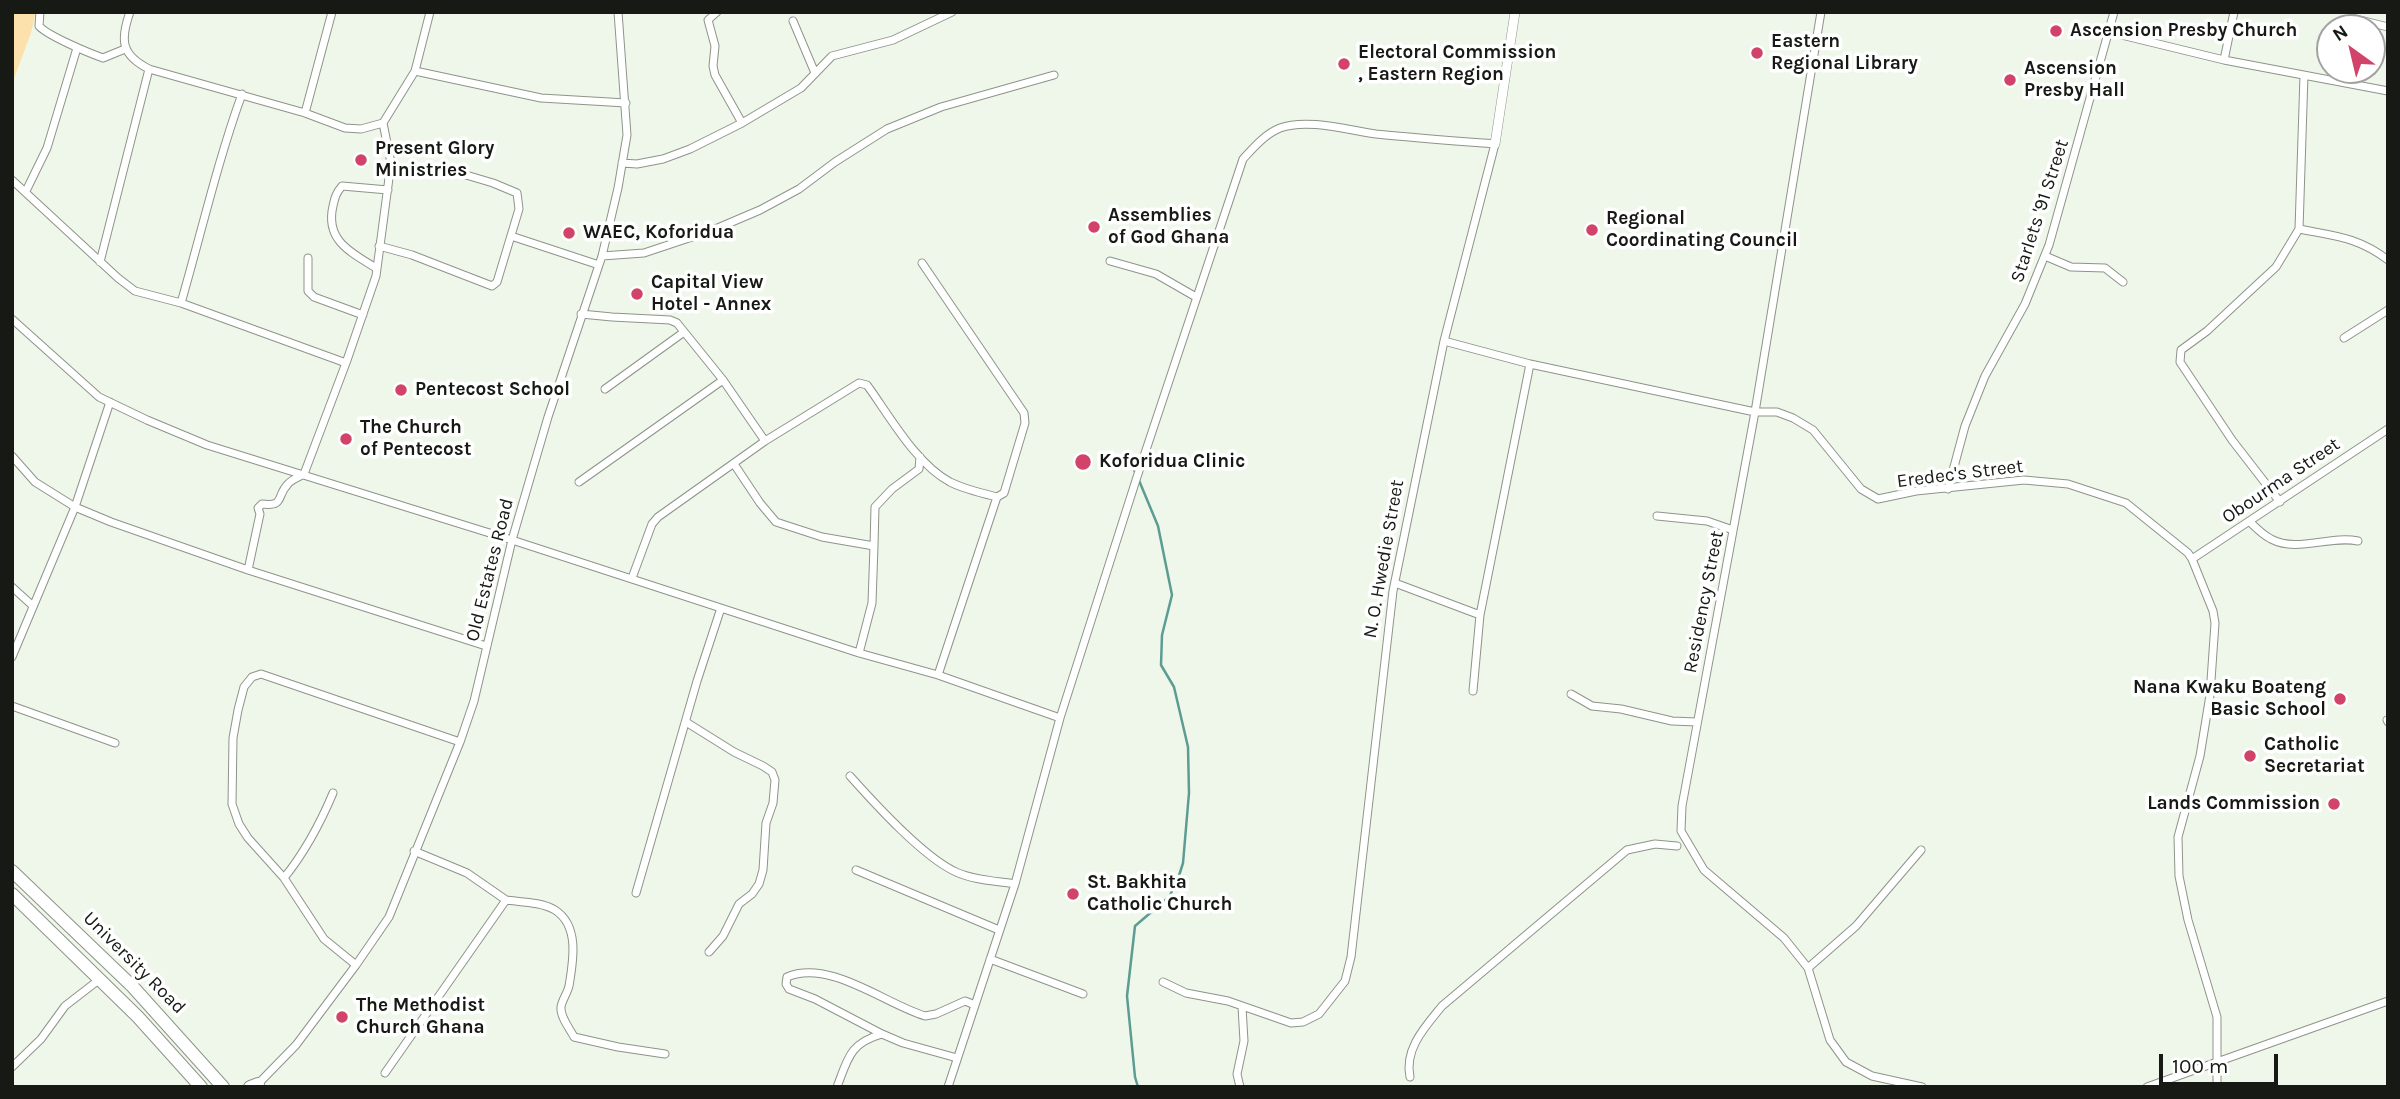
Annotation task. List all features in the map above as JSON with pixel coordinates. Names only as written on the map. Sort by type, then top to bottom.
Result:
[{"type":"highway","name":"University Road","points":[[12,871],[133,987],[225,1086]]},
{"type":"highway","name":"University Road","points":[[12,894],[138,1017],[201,1087]]},
{"type":"street","points":[[40,12],[39,26],[43,31],[77,48],[103,58],[125,49]]},
{"type":"street","points":[[130,12],[124,30],[125,49],[137,63],[149,69],[242,94],[345,128],[361,129],[383,123]]},
{"type":"street","points":[[304,113],[332,12]]},
{"type":"street","points":[[248,570],[260,514],[258,508],[262,504],[273,506],[278,503],[288,483],[304,474],[376,276],[391,163],[383,123],[415,71],[430,12]]},
{"type":"street","name":"Old Estates Road","points":[[255,1086],[296,1045],[389,917],[474,701],[512,540],[581,314],[602,256],[622,163],[627,135],[618,12]]},
{"type":"street","points":[[718,12],[708,20],[715,46],[715,75],[742,123]]},
{"type":"street","points":[[622,163],[637,164],[663,159],[690,149],[742,123],[801,88],[832,55],[893,40],[953,12]]},
{"type":"street","name":"N. O. Hwedie Street","points":[[1163,982],[1186,993],[1228,1001],[1291,1023],[1303,1023],[1319,1013],[1345,981],[1351,957],[1395,583],[1444,341],[1495,144],[1515,12]]},
{"type":"street","name":"Residency Street","points":[[1821,12],[1755,412],[1682,806],[1681,831],[1703,870],[1784,938],[1808,968],[1830,1041],[1846,1062],[1872,1076],[1922,1087]]},
{"type":"street","name":"Starlets '91 Street","points":[[1948,489],[1965,426],[1985,376],[2025,304],[2045,256],[2114,12]]},
{"type":"street","points":[[2224,60],[2234,12]]},
{"type":"street","points":[[793,21],[815,74]]},
{"type":"street","points":[[2109,32],[2224,60],[2388,91]]},
{"type":"street","points":[[26,191],[47,148],[77,48]]},
{"type":"street","points":[[100,262],[149,69]]},
{"type":"street","points":[[415,71],[541,98],[625,103]]},
{"type":"street","points":[[602,256],[644,253],[713,230],[760,210],[799,189],[887,129],[941,107],[1054,75]]},
{"type":"street","points":[[2280,502],[2232,440],[2180,362],[2179,356],[2181,350],[2207,331],[2276,267],[2299,229],[2304,75]]},
{"type":"street","points":[[181,303],[223,145],[242,94]]},
{"type":"street","points":[[948,1087],[1015,884],[1060,718],[1139,468],[1243,159],[1266,137],[1281,128],[1320,125],[1376,134],[1495,144]]},
{"type":"street","points":[[379,246],[492,286],[497,282],[520,200],[517,193],[467,175]]},
{"type":"street","points":[[12,180],[135,291],[181,303],[346,363]]},
{"type":"street","points":[[376,268],[347,250],[334,235],[330,220],[336,193],[342,186],[388,190]]},
{"type":"street","points":[[2299,229],[2353,239],[2388,260]]},
{"type":"street","points":[[511,236],[599,265]]},
{"type":"street","points":[[2045,256],[2071,267],[2105,268],[2123,282]]},
{"type":"street","points":[[308,258],[308,291],[314,297],[363,315]]},
{"type":"street","points":[[1111,261],[1157,274],[1196,297]]},
{"type":"street","points":[[922,263],[1024,414],[1026,423],[1004,493],[997,497],[938,675]]},
{"type":"street","points":[[2344,338],[2388,310]]},
{"type":"street","points":[[581,314],[670,320],[677,323],[723,380],[765,440]]},
{"type":"street","points":[[12,319],[88,388],[110,402],[207,445],[632,578],[859,653],[938,675],[1060,718]]},
{"type":"street","points":[[605,389],[684,332]]},
{"type":"street","name":"Eredec's Street","points":[[1444,341],[1530,364],[1755,412],[1777,412],[1813,430],[1852,479],[1871,496],[1886,499],[1916,491],[2024,480],[2068,484],[2126,503],[2188,553],[2213,611],[2215,623],[2210,695],[2200,756],[2179,837],[2179,876],[2199,960],[2215,1006],[2217,1087]]},
{"type":"street","points":[[1473,691],[1480,615],[1530,364]]},
{"type":"street","points":[[579,482],[723,380]]},
{"type":"street","points":[[632,578],[654,521],[765,440],[859,383],[867,385],[920,457],[948,481],[997,497]]},
{"type":"street","points":[[12,657],[75,507],[110,402]]},
{"type":"street","name":"Obourma Street","points":[[2192,559],[2388,429]]},
{"type":"street","points":[[12,456],[35,482],[75,507],[111,523],[486,646]]},
{"type":"street","points":[[859,653],[873,595],[875,506],[892,488],[919,469],[920,457]]},
{"type":"street","points":[[734,464],[776,522],[822,537],[874,546]]},
{"type":"street","points":[[1657,516],[1707,521],[1733,530]]},
{"type":"street","points":[[2250,522],[2270,539],[2289,545],[2332,539],[2358,541]]},
{"type":"street","points":[[1395,583],[1480,615]]},
{"type":"street","points":[[12,587],[33,606]]},
{"type":"street","points":[[636,893],[721,608]]},
{"type":"street","points":[[356,965],[324,939],[284,878],[239,824],[232,804],[233,738],[244,687],[252,677],[261,674],[460,742]]},
{"type":"street","points":[[1571,694],[1592,706],[1621,709],[1672,721],[1697,722]]},
{"type":"street","points":[[12,706],[115,743]]},
{"type":"street","points":[[686,722],[734,752],[764,766],[772,772],[775,779],[773,803],[763,841],[763,870],[759,884],[752,894],[739,904],[723,936],[709,952]]},
{"type":"street","points":[[850,776],[877,806],[943,865],[957,873],[1015,884]]},
{"type":"street","points":[[284,878],[300,858],[333,793]]},
{"type":"street","points":[[1410,1077],[1407,1063],[1413,1046],[1442,1006],[1628,850],[1655,844],[1677,846]]},
{"type":"street","points":[[1808,968],[1856,926],[1921,850]]},
{"type":"street","points":[[414,851],[467,873],[506,900],[554,909],[562,917],[571,931],[573,957],[568,991],[561,1007],[563,1017],[574,1037],[665,1054]]},
{"type":"street","points":[[856,870],[999,930]]},
{"type":"street","points":[[384,1073],[506,900]]},
{"type":"street","points":[[990,959],[1083,994]]},
{"type":"street","points":[[957,1058],[903,1043],[882,1034],[815,999],[789,989],[786,984],[787,977],[830,975],[925,1016],[965,1001],[975,1005]]},
{"type":"street","points":[[12,1067],[41,1039],[65,1006],[100,979]]},
{"type":"street","points":[[2147,1087],[2388,1001]]},
{"type":"street","points":[[1240,1087],[1237,1074],[1244,1041],[1242,1007]]},
{"type":"street","points":[[837,1087],[847,1059],[863,1040],[882,1034]]},
{"type":"shaded area","points":[[12,12],[36,12],[12,84]]},
{"type":"waterway","points":[[1128,456],[1135,472]]},
{"type":"waterway","points":[[1138,478],[1158,526],[1172,595],[1162,635],[1161,665],[1174,687],[1188,747],[1189,793],[1183,863],[1177,882],[1169,897],[1135,926],[1127,996],[1138,1087]]},
{"type":"place","name":"Ascension Presby Church","points":[[2056,31]]},
{"type":"place","name":"Eastern Regional Library","points":[[1757,53]]},
{"type":"place","name":"Electoral Commission , Eastern Region","points":[[1344,64]]},
{"type":"place","name":"Ascension Presby Hall","points":[[2010,80]]},
{"type":"place","name":"Present Glory Ministries","points":[[361,160]]},
{"type":"place","name":"Assemblies of God Ghana","points":[[1094,227]]},
{"type":"place","name":"Regional Coordinating Council","points":[[1592,230]]},
{"type":"place","name":"WAEC, Koforidua","points":[[569,233]]},
{"type":"place","name":"Capital View Hotel - Annex","points":[[637,294]]},
{"type":"place","name":"Pentecost School","points":[[401,390]]},
{"type":"place","name":"The Church of Pentecost","points":[[346,439]]},
{"type":"place","name":"Koforidua Clinic","points":[[1083,462]]},
{"type":"place","name":"Nana Kwaku Boateng Basic School","points":[[2340,699]]},
{"type":"place","name":"Catholic Secretariat","points":[[2250,756]]},
{"type":"place","name":"Lands Commission","points":[[2334,804]]},
{"type":"place","name":"St. Bakhita Catholic Church","points":[[1073,894]]},
{"type":"place","name":"The Methodist Church Ghana","points":[[342,1017]]}]
